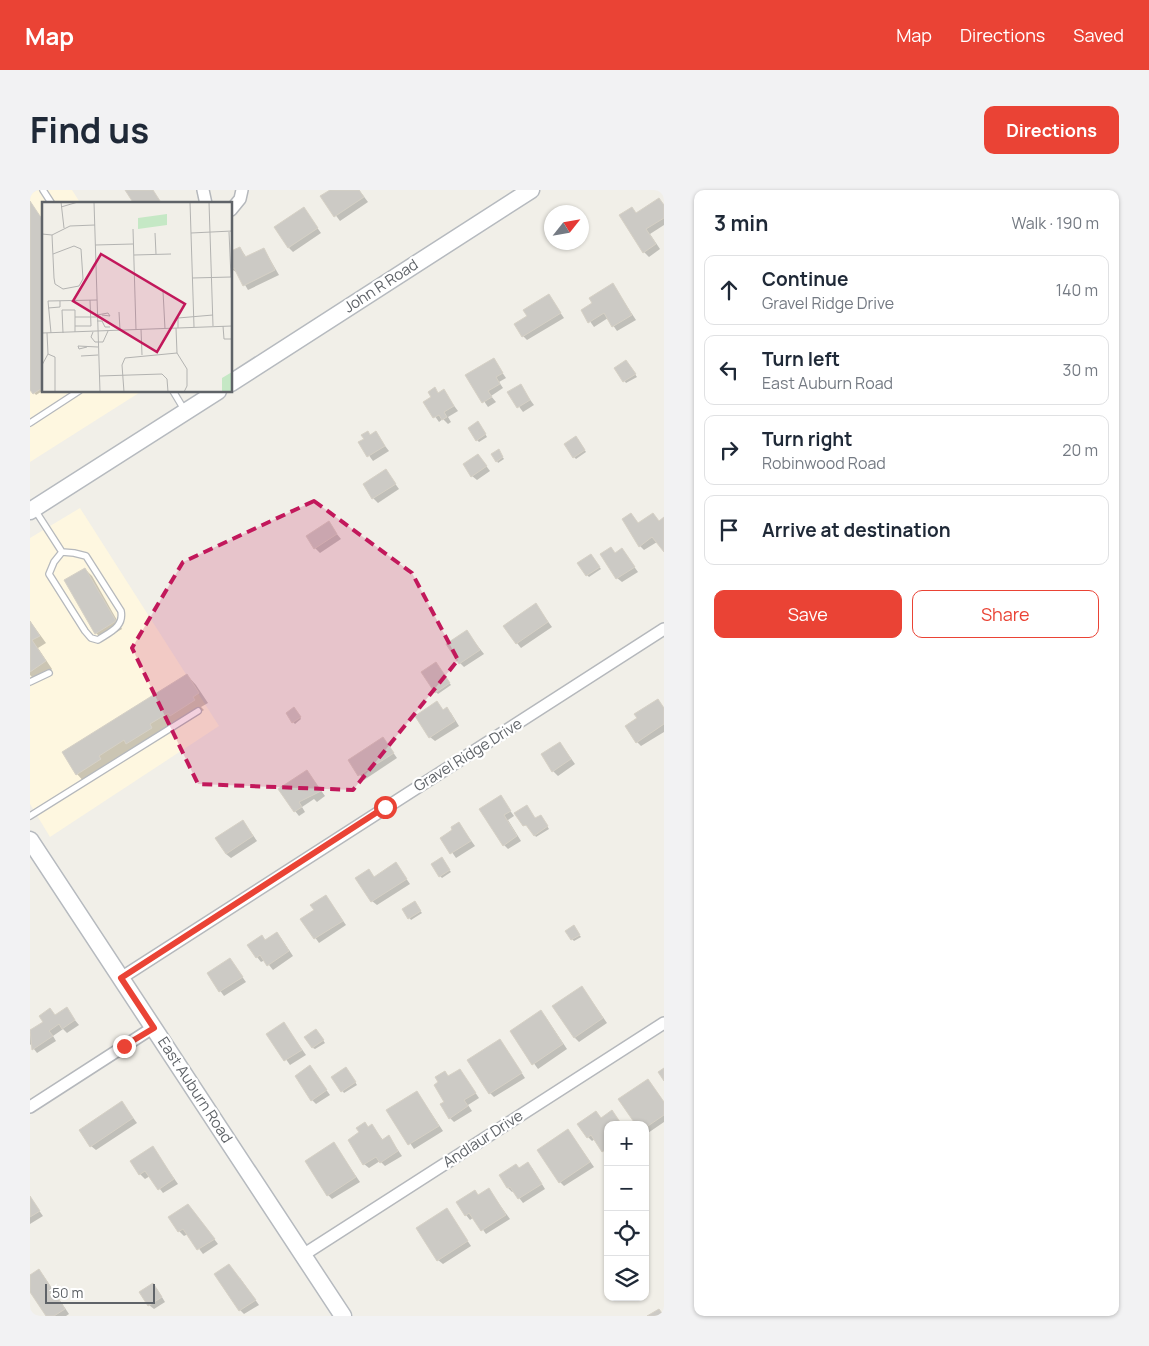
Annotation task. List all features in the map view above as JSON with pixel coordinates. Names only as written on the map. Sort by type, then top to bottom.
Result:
[{"type":"main road","name":"John R Road","points":[[232,382],[531,190]]},
{"type":"main road","points":[[32,510],[216,392]]},
{"type":"main road","name":"East Auburn Road","points":[[30,840],[343,1316]]},
{"type":"street","points":[[232,209],[240,199],[242,190]]},
{"type":"street","name":"Gravel Ridge Drive","points":[[121,978],[664,629]]},
{"type":"street","name":"Andlaur Drive","points":[[303,1255],[664,1024]]},
{"type":"street","points":[[30,1107],[154,1028]]},
{"type":"lane","points":[[43,190],[51,202]]},
{"type":"lane","points":[[30,423],[77,392]]},
{"type":"lane","points":[[174,392],[185,411]]},
{"type":"lane","points":[[32,510],[62,552]]},
{"type":"lane","points":[[62,552],[74,552],[86,556],[121,611],[120,626],[98,640],[91,638],[85,632],[49,574],[54,562],[62,552]]},
{"type":"lane","points":[[30,682],[49,673]]},
{"type":"lane","points":[[30,816],[198,711]]},
{"type":"highlighted area","points":[[314,501],[412,573],[458,660],[353,790],[198,784],[132,648],[183,562]]},
{"type":"shaded area","points":[[30,190],[72,190],[80,202],[42,202],[42,392],[140,392],[30,462]]},
{"type":"shaded area","points":[[80,508],[219,726],[50,837],[30,804],[30,538]]},
{"type":"building","points":[[125,190],[153,190],[161,202],[133,202]]},
{"type":"building","points":[[330,190],[359,190],[364,197],[334,217],[320,196]]},
{"type":"building","points":[[659,198],[664,205],[664,218],[646,229],[656,244],[643,253],[619,215],[632,207],[636,213]]},
{"type":"building","points":[[30,201],[42,219],[42,388],[33,394],[30,390]]},
{"type":"building","points":[[304,207],[318,228],[288,248],[274,227]]},
{"type":"building","points":[[240,247],[245,257],[264,248],[275,270],[243,286],[234,268],[232,269],[232,251]]},
{"type":"building","points":[[613,283],[632,315],[612,327],[604,313],[588,323],[581,310],[592,303],[589,298]]},
{"type":"building","points":[[549,294],[561,313],[522,337],[514,324],[527,316],[523,310]]},
{"type":"building","points":[[494,358],[503,373],[496,377],[500,384],[488,391],[492,397],[482,403],[465,375]]},
{"type":"building","points":[[626,360],[636,374],[623,382],[614,368]]},
{"type":"building","points":[[521,384],[530,400],[517,408],[507,392]]},
{"type":"building","points":[[435,387],[438,393],[444,389],[454,406],[444,412],[447,417],[442,420],[439,415],[433,418],[423,402],[431,397],[428,392]]},
{"type":"building","points":[[478,421],[486,434],[476,441],[468,428]]},
{"type":"building","points":[[368,431],[370,435],[376,431],[385,446],[367,457],[358,442],[364,439],[361,435]]},
{"type":"building","points":[[576,436],[585,450],[573,458],[564,444]]},
{"type":"building","points":[[499,449],[503,457],[496,462],[491,454]]},
{"type":"building","points":[[478,454],[487,466],[471,477],[463,464]]},
{"type":"building","points":[[386,469],[396,484],[372,499],[363,484]]},
{"type":"building","points":[[631,513],[638,523],[653,513],[659,521],[664,517],[664,552],[652,537],[639,547],[622,519]]},
{"type":"building","points":[[329,521],[337,534],[314,549],[306,536]]},
{"type":"building","points":[[611,547],[615,553],[622,548],[635,567],[616,579],[600,554]]},
{"type":"building","points":[[591,554],[600,567],[586,576],[577,563]]},
{"type":"building","points":[[85,568],[116,621],[95,634],[64,580]]},
{"type":"building","points":[[536,603],[548,622],[516,644],[503,626]]},
{"type":"building","points":[[30,621],[40,636],[32,640],[46,661],[30,672]]},
{"type":"building","points":[[467,630],[480,650],[459,664],[446,644]]},
{"type":"building","points":[[436,662],[450,683],[435,693],[421,672]]},
{"type":"building","points":[[187,674],[199,693],[193,697],[195,700],[170,716],[168,713],[150,724],[152,728],[126,744],[124,740],[99,756],[101,759],[76,775],[62,752]]},
{"type":"building","points":[[658,699],[664,708],[664,724],[636,743],[625,726],[637,718],[634,714]]},
{"type":"building","points":[[437,701],[443,710],[447,707],[455,721],[429,738],[415,716]]},
{"type":"building","points":[[294,707],[301,717],[292,723],[286,713]]},
{"type":"building","points":[[383,737],[394,753],[358,776],[348,760]]},
{"type":"building","points":[[560,742],[571,759],[552,772],[541,754]]},
{"type":"building","points":[[307,770],[321,791],[299,802],[302,807],[294,812],[278,789]]},
{"type":"building","points":[[501,795],[511,811],[504,815],[517,836],[503,846],[479,809]]},
{"type":"building","points":[[527,805],[535,818],[541,815],[548,826],[534,836],[526,825],[523,826],[514,813]]},
{"type":"building","points":[[243,820],[253,836],[226,854],[215,838]]},
{"type":"building","points":[[459,822],[471,841],[450,854],[440,838],[452,830],[451,827]]},
{"type":"building","points":[[442,857],[450,870],[439,877],[431,864]]},
{"type":"building","points":[[396,862],[407,879],[371,902],[355,878],[369,869],[374,877]]},
{"type":"building","points":[[326,895],[343,921],[314,939],[300,919],[314,910],[310,905]]},
{"type":"building","points":[[415,901],[421,911],[408,919],[402,909]]},
{"type":"building","points":[[574,925],[580,935],[571,940],[565,931]]},
{"type":"building","points":[[277,932],[289,951],[267,966],[260,955],[256,958],[247,945],[262,935],[265,940]]},
{"type":"building","points":[[230,958],[243,977],[219,992],[207,973]]},
{"type":"building","points":[[582,986],[603,1018],[574,1038],[552,1006]]},
{"type":"building","points":[[67,1007],[75,1020],[62,1029],[59,1024],[49,1031],[53,1036],[32,1050],[30,1030],[43,1022],[39,1016],[50,1008],[55,1015]]},
{"type":"building","points":[[541,1010],[563,1044],[532,1065],[510,1031]]},
{"type":"building","points":[[284,1022],[302,1050],[284,1061],[266,1034]]},
{"type":"building","points":[[316,1029],[324,1040],[312,1048],[304,1037]]},
{"type":"building","points":[[500,1039],[522,1073],[489,1094],[467,1060]]},
{"type":"building","points":[[310,1065],[327,1090],[311,1101],[295,1076]]},
{"type":"building","points":[[346,1067],[356,1082],[341,1092],[331,1077]]},
{"type":"building","points":[[664,1068],[664,1081],[658,1072]]},
{"type":"building","points":[[460,1069],[476,1093],[464,1100],[468,1106],[449,1119],[440,1104],[444,1102],[434,1085],[438,1082],[435,1077],[445,1071],[448,1076]]},
{"type":"building","points":[[648,1079],[664,1102],[664,1115],[649,1125],[649,1121],[633,1121],[618,1099]]},
{"type":"building","points":[[417,1091],[439,1126],[408,1145],[386,1110]]},
{"type":"building","points":[[122,1101],[133,1118],[90,1147],[79,1130]]},
{"type":"building","points":[[612,1110],[619,1121],[604,1121],[604,1151],[602,1152],[591,1135],[587,1138],[577,1124],[596,1111],[601,1118]]},
{"type":"building","points":[[365,1122],[368,1127],[372,1124],[382,1140],[389,1135],[398,1151],[380,1163],[376,1157],[363,1165],[348,1140],[359,1132],[356,1128]]},
{"type":"building","points":[[568,1129],[590,1162],[559,1183],[537,1150]]},
{"type":"building","points":[[334,1142],[356,1177],[327,1196],[305,1161]]},
{"type":"building","points":[[153,1146],[174,1179],[158,1190],[145,1171],[139,1175],[130,1161]]},
{"type":"building","points":[[528,1162],[542,1184],[518,1199],[510,1187],[507,1188],[499,1175],[516,1164],[519,1168]]},
{"type":"building","points":[[489,1188],[506,1215],[481,1231],[469,1213],[465,1216],[456,1202],[475,1190],[478,1195]]},
{"type":"building","points":[[30,1196],[40,1211],[30,1217]]},
{"type":"building","points":[[188,1204],[215,1239],[197,1250],[183,1229],[178,1232],[168,1217]]},
{"type":"building","points":[[447,1208],[468,1241],[437,1261],[416,1228]]},
{"type":"building","points":[[229,1264],[256,1300],[239,1311],[214,1274]]},
{"type":"building","points":[[39,1269],[65,1309],[54,1316],[46,1316],[30,1292],[30,1275]]},
{"type":"building","points":[[153,1283],[162,1297],[148,1306],[139,1292]]},
{"type":"building","points":[[659,1309],[664,1316],[647,1316]]},
{"type":"route","points":[[124,1046],[154,1028],[121,978],[149,958],[385,807]]}]
